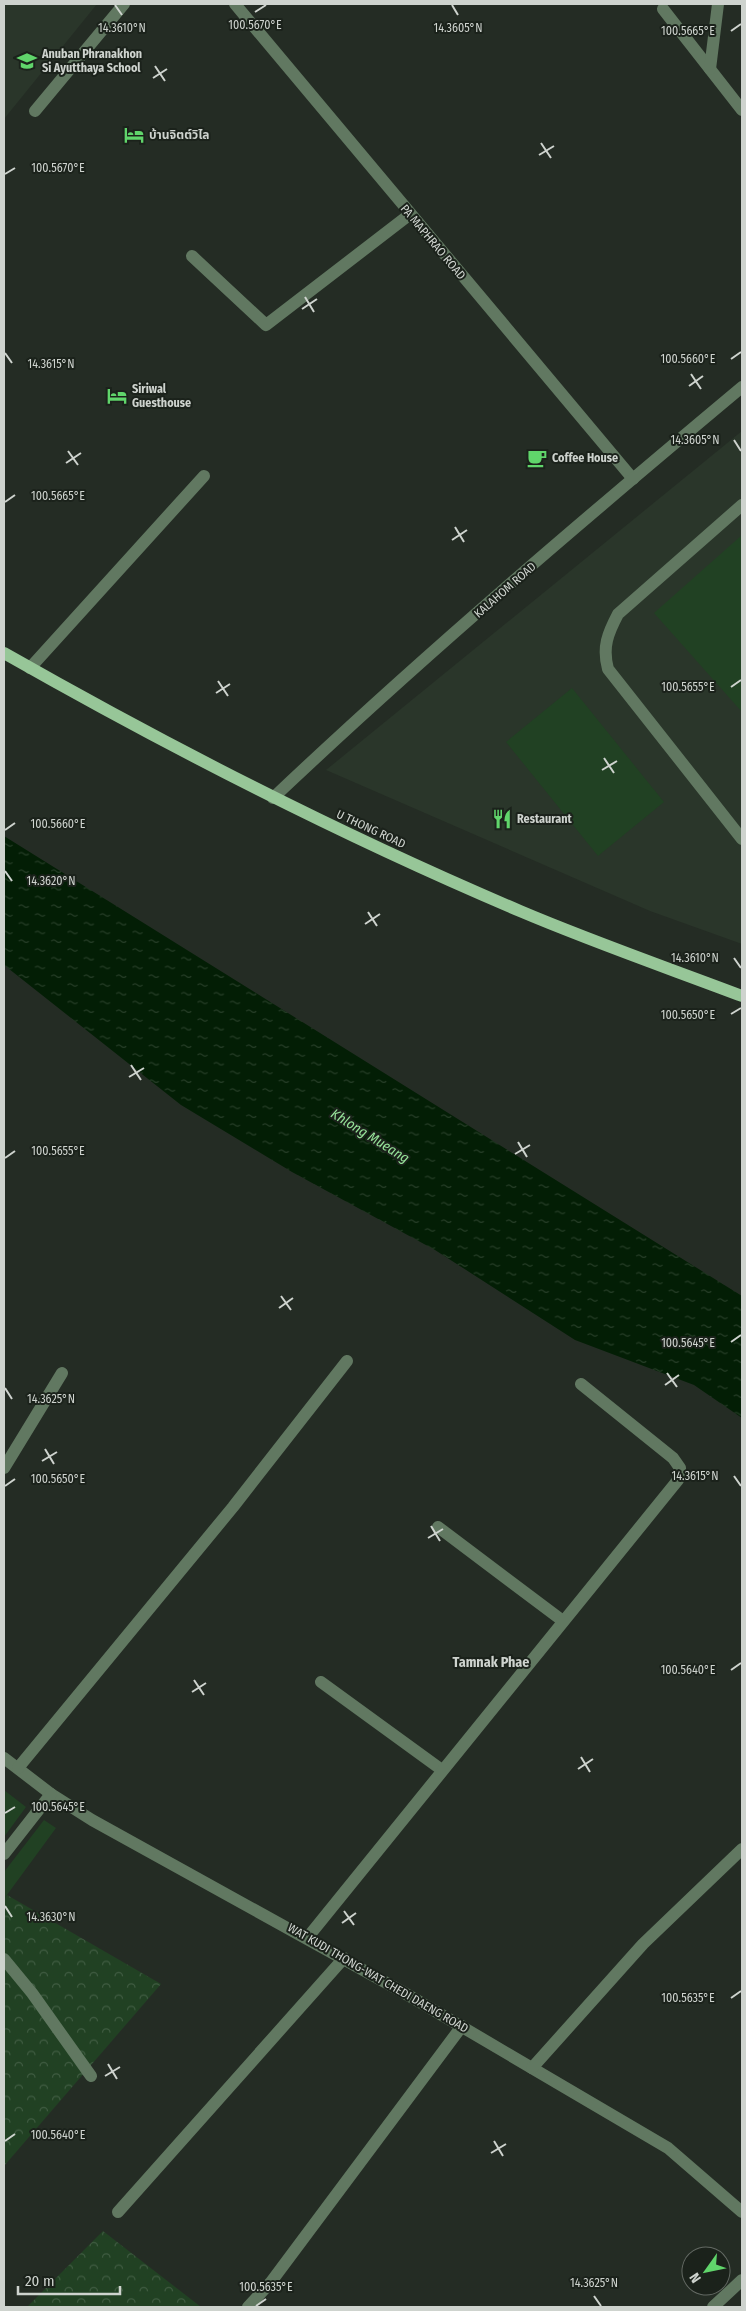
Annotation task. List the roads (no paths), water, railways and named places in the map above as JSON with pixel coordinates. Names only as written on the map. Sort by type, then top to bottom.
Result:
[{"type":"main road","name":"U THONG ROAD","points":[[4,653],[273,798],[522,912],[742,996]]},
{"type":"street","points":[[35,111],[124,4]]},
{"type":"street","name":"PA MAPHRAO ROAD","points":[[235,4],[633,479]]},
{"type":"street","points":[[710,69],[718,4]]},
{"type":"street","points":[[663,9],[742,110]]},
{"type":"street","points":[[192,256],[266,324],[410,214]]},
{"type":"street","name":"KALAHOM ROAD","points":[[273,798],[353,723],[633,479],[742,387]]},
{"type":"street","points":[[30,668],[204,476]]},
{"type":"street","points":[[742,505],[618,614],[607,635],[604,654],[608,669],[742,839]]},
{"type":"street","points":[[18,1768],[233,1507],[347,1361]]},
{"type":"street","points":[[4,1468],[62,1373]]},
{"type":"street","points":[[308,1937],[678,1480],[680,1468],[673,1458],[581,1384]]},
{"type":"street","points":[[438,1527],[563,1621]]},
{"type":"street","points":[[321,1682],[442,1770]]},
{"type":"street","name":"WAT KUDI THONG-WAT CHEDI DAENG ROAD","points":[[4,1758],[51,1794],[92,1820],[308,1937],[668,2148],[742,2212]]},
{"type":"street","points":[[4,1854],[51,1794]]},
{"type":"street","points":[[532,2068],[643,1944],[742,1849]]},
{"type":"street","points":[[118,2212],[344,1958]]},
{"type":"street","points":[[4,1959],[32,1993],[91,2076]]},
{"type":"street","points":[[248,2307],[271,2282],[462,2026]]},
{"type":"street","points":[[713,2307],[742,2280]]},
{"type":"water","name":"Khlong Mueang","points":[[4,836],[742,1296],[742,1418],[694,1385],[575,1340],[435,1250],[292,1172],[181,1105],[4,965]]},
{"type":"place","name":"Anuban Phranakhon Si Ayutthaya School","points":[[27,61]]},
{"type":"place","name":"บ้านจิตต์วิไล","points":[[134,135]]},
{"type":"place","name":"Siriwal Guesthouse","points":[[117,396]]},
{"type":"place","name":"Coffee House","points":[[537,458]]},
{"type":"place","name":"Restaurant","points":[[502,819]]},
{"type":"district","name":"Tamnak Phae","points":[[491,1662]]}]
